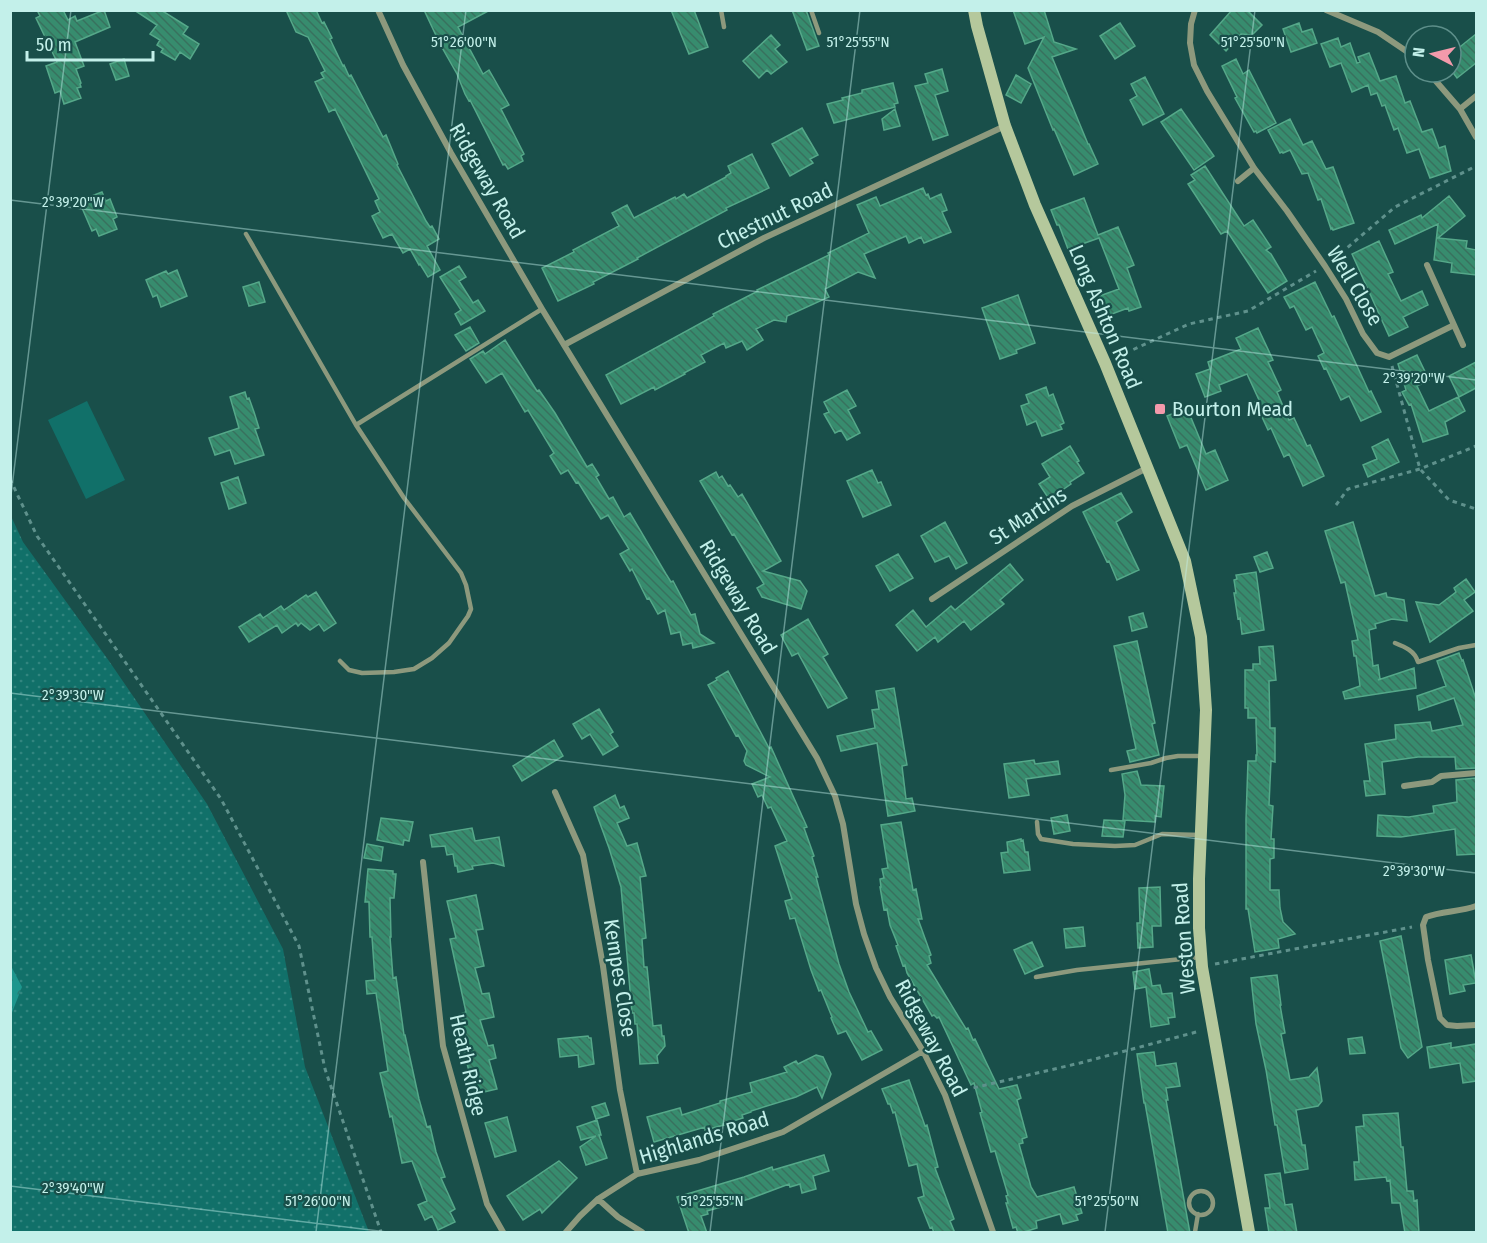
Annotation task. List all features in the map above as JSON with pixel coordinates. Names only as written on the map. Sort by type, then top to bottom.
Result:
[{"type":"street","name":"Ridgeway Road","points":[[378,10],[403,65],[451,153],[542,309],[817,758],[835,796],[843,824],[856,904],[876,968],[945,1095],[993,1233]]},
{"type":"street","name":"Long Ashton Road","points":[[974,10],[1005,126],[1035,205],[1105,363],[1185,561],[1201,637]]},
{"type":"street","name":"Well Close","points":[[1195,10],[1191,24],[1190,43],[1194,65],[1207,91],[1254,168],[1325,266],[1363,334],[1377,353],[1389,357]]},
{"type":"street","points":[[1326,10],[1344,13],[1403,49]]},
{"type":"street","points":[[1438,84],[1460,109],[1476,137]]},
{"type":"street","points":[[1460,109],[1476,96]]},
{"type":"street","name":"Chestnut Road","points":[[564,345],[764,238],[1005,126]]},
{"type":"street","points":[[1238,181],[1254,168]]},
{"type":"street","points":[[1427,266],[1463,345]]},
{"type":"street","points":[[1389,357],[1454,325]]},
{"type":"street","name":"St Martins","points":[[932,599],[1072,506],[1147,468]]},
{"type":"street","name":"Weston Road","points":[[1201,637],[1206,710],[1199,889],[1201,962],[1249,1233]]},
{"type":"street","points":[[1404,786],[1432,782],[1441,776],[1476,773]]},
{"type":"street","name":"Kempes Close","points":[[555,792],[583,855],[603,966],[620,1090],[637,1174]]},
{"type":"street","name":"Heath Ridge","points":[[423,862],[443,1046],[487,1204],[503,1233]]},
{"type":"street","points":[[1476,906],[1465,910],[1435,914],[1426,918],[1423,925],[1440,1018],[1447,1025],[1476,1025]]},
{"type":"street","name":"Highlands Road","points":[[566,1233],[598,1199],[637,1174],[699,1160],[783,1132],[923,1051]]},
{"type":"street","points":[[598,1199],[618,1217],[642,1233]]},
{"type":"lane","points":[[721,10],[724,27]]},
{"type":"lane","points":[[811,10],[819,33]]},
{"type":"lane","points":[[246,234],[356,425],[404,498],[460,573],[466,585],[471,609],[468,616],[449,643],[432,658],[414,669],[362,673],[350,670],[340,661]]},
{"type":"lane","points":[[356,425],[542,309]]},
{"type":"lane","points":[[1395,643],[1408,648],[1417,657],[1418,662],[1459,648],[1476,645]]},
{"type":"lane","points":[[1110,770],[1178,756],[1204,756]]},
{"type":"lane","points":[[1037,822],[1041,839],[1073,844],[1135,845],[1162,834],[1201,835]]},
{"type":"lane","points":[[1036,977],[1077,970],[1201,962]]},
{"type":"lane","points":[[1197,1192],[1205,1192],[1212,1197],[1213,1205],[1209,1212],[1198,1214],[1190,1205],[1191,1197],[1197,1192]]},
{"type":"lane","points":[[1196,1233],[1198,1214]]},
{"type":"path","points":[[1105,363],[1190,324],[1248,311],[1325,266],[1395,207],[1476,166]]},
{"type":"path","points":[[1389,357],[1420,469],[1449,500],[1476,509]]},
{"type":"path","points":[[1336,505],[1348,489],[1420,469],[1476,446]]},
{"type":"path","points":[[10,479],[37,536],[221,799],[299,946],[325,1069],[381,1233]]},
{"type":"path","points":[[1201,962],[1423,925]]},
{"type":"path","points":[[945,1095],[1080,1063],[1198,1031]]},
{"type":"shaded area","points":[[87,401],[125,480],[86,499],[48,420]]},
{"type":"shaded area","points":[[10,514],[23,542],[109,661],[207,804],[283,949],[305,1067],[369,1232],[11,1232]]},
{"type":"green space","points":[[11,966],[22,987],[11,1015]]},
{"type":"building","points":[[37,10],[63,10],[68,20],[75,16],[77,21],[104,10],[110,27],[75,42],[84,66],[76,69],[81,83],[81,87],[77,88],[81,98],[64,104],[60,91],[55,93],[46,66],[57,62],[36,18],[40,16]]},
{"type":"building","points":[[134,10],[161,10],[188,27],[183,34],[199,44],[190,59],[180,52],[175,60],[161,52],[163,49],[157,45],[160,40],[150,34],[157,25]]},
{"type":"building","points":[[286,10],[316,10],[332,38],[330,39],[343,66],[349,76],[351,75],[383,137],[386,135],[397,165],[426,221],[430,227],[432,226],[439,239],[427,246],[440,270],[428,277],[410,249],[403,253],[392,234],[383,238],[372,216],[380,212],[375,201],[379,199],[335,109],[329,112],[315,82],[324,78],[321,73],[325,71],[308,37],[296,32]]},
{"type":"building","points":[[424,10],[490,10],[458,27],[483,74],[489,70],[509,105],[501,109],[524,154],[521,156],[523,161],[508,169],[505,164],[503,165]]},
{"type":"building","points":[[671,10],[694,10],[708,47],[689,54]]},
{"type":"building","points":[[792,10],[806,10],[819,46],[807,50]]},
{"type":"building","points":[[1013,10],[1044,10],[1054,42],[1076,49],[1052,57],[1098,164],[1074,175],[1028,68],[1044,37],[1025,44]]},
{"type":"building","points":[[1232,10],[1247,10],[1262,25],[1252,35],[1241,34],[1226,51],[1210,35]]},
{"type":"building","points":[[1120,23],[1135,46],[1115,59],[1100,36]]},
{"type":"building","points":[[1299,23],[1302,32],[1312,29],[1317,43],[1291,52],[1283,29]]},
{"type":"building","points":[[1476,34],[1476,63],[1463,73],[1463,44]]},
{"type":"building","points":[[771,35],[780,45],[775,49],[787,62],[771,74],[767,70],[759,78],[743,61]]},
{"type":"building","points":[[1338,38],[1341,47],[1350,43],[1357,63],[1360,62],[1358,57],[1369,53],[1380,81],[1396,76],[1405,103],[1410,101],[1422,132],[1432,129],[1439,148],[1445,146],[1451,171],[1430,178],[1419,149],[1407,153],[1398,128],[1394,130],[1385,105],[1382,106],[1377,93],[1371,95],[1368,85],[1352,92],[1341,63],[1330,67],[1321,44]]},
{"type":"building","points":[[124,59],[129,76],[116,80],[110,64]]},
{"type":"building","points":[[1236,59],[1243,74],[1249,70],[1276,123],[1257,133],[1254,132],[1235,98],[1237,97],[1222,66]]},
{"type":"building","points":[[942,69],[948,91],[935,95],[948,135],[933,140],[915,86],[928,83],[925,74]]},
{"type":"building","points":[[1016,75],[1031,84],[1021,103],[1006,95]]},
{"type":"building","points":[[1145,77],[1164,114],[1143,125],[1130,100],[1137,96],[1131,84]]},
{"type":"building","points":[[893,83],[898,103],[894,104],[895,107],[834,123],[827,104],[862,93],[862,90]]},
{"type":"building","points":[[895,109],[900,126],[884,130],[882,119]]},
{"type":"building","points":[[1181,109],[1214,156],[1194,170],[1161,122]]},
{"type":"building","points":[[1290,119],[1303,145],[1312,141],[1326,169],[1333,167],[1354,223],[1331,229],[1321,199],[1318,200],[1308,173],[1302,174],[1290,150],[1280,153],[1268,130]]},
{"type":"building","points":[[802,128],[818,155],[810,159],[813,163],[790,176],[772,144]]},
{"type":"building","points":[[752,154],[769,188],[726,208],[727,210],[593,282],[594,284],[558,301],[542,268],[619,226],[612,213],[627,205],[634,218],[675,197],[676,199],[684,194],[687,198],[726,177],[731,173],[728,166]]},
{"type":"building","points":[[1205,166],[1244,226],[1253,220],[1271,247],[1266,250],[1271,254],[1287,281],[1268,293],[1227,231],[1221,234],[1188,184],[1195,180],[1191,175]]},
{"type":"building","points":[[923,188],[930,199],[941,194],[947,210],[942,212],[951,232],[924,243],[921,237],[909,243],[906,236],[864,254],[875,278],[858,272],[825,289],[829,297],[787,316],[786,322],[774,320],[756,329],[763,340],[747,350],[742,341],[726,348],[724,343],[701,355],[705,362],[685,374],[621,404],[606,375],[757,290],[869,233],[857,205],[876,197],[880,206]]},
{"type":"building","points":[[102,192],[106,201],[110,199],[117,217],[113,219],[117,229],[99,236],[96,229],[92,231],[79,201]]},
{"type":"building","points":[[1449,196],[1465,216],[1438,238],[1467,241],[1466,248],[1476,250],[1476,275],[1451,272],[1452,263],[1434,260],[1438,224],[1395,244],[1389,230],[1421,215],[1422,218]]},
{"type":"building","points":[[1084,198],[1098,235],[1118,227],[1134,265],[1127,268],[1141,307],[1129,311],[1128,308],[1101,318],[1094,298],[1119,289],[1099,238],[1068,249],[1051,210]]},
{"type":"building","points":[[1379,241],[1393,272],[1388,274],[1401,301],[1422,291],[1428,305],[1403,317],[1408,327],[1389,336],[1352,254]]},
{"type":"building","points":[[459,266],[466,277],[459,281],[473,303],[478,300],[485,311],[461,325],[455,314],[461,310],[440,277]]},
{"type":"building","points":[[177,270],[187,296],[161,307],[157,295],[153,297],[146,280],[166,271],[168,274]]},
{"type":"building","points":[[259,282],[265,302],[249,306],[243,287]]},
{"type":"building","points":[[1315,282],[1381,412],[1361,421],[1349,396],[1341,400],[1326,368],[1324,369],[1318,356],[1324,353],[1312,327],[1306,330],[1294,306],[1290,308],[1284,297]]},
{"type":"building","points":[[1018,295],[1035,343],[1000,359],[982,308]]},
{"type":"building","points":[[470,327],[479,343],[466,351],[455,335]]},
{"type":"building","points":[[1258,328],[1273,360],[1268,362],[1281,390],[1277,392],[1289,420],[1294,418],[1307,446],[1310,445],[1324,476],[1303,486],[1289,454],[1284,457],[1271,428],[1268,430],[1255,402],[1259,400],[1247,374],[1219,385],[1221,391],[1205,397],[1196,374],[1210,369],[1208,362],[1241,349],[1236,338]]},
{"type":"building","points":[[505,340],[537,391],[539,390],[555,413],[587,467],[592,464],[599,475],[596,477],[609,499],[613,497],[624,517],[630,513],[671,582],[673,581],[691,615],[695,614],[700,634],[714,643],[693,648],[692,643],[683,645],[680,632],[671,634],[665,610],[658,614],[649,598],[647,599],[632,569],[630,571],[620,554],[629,549],[608,515],[601,519],[568,470],[561,474],[550,456],[554,453],[528,410],[525,412],[502,373],[486,383],[470,359],[483,351],[485,354]]},
{"type":"building","points":[[1417,355],[1429,380],[1417,386],[1429,411],[1458,397],[1465,411],[1445,422],[1448,434],[1423,442],[1411,404],[1409,405],[1402,392],[1406,390],[1398,364]]},
{"type":"building","points":[[1476,362],[1476,388],[1459,397],[1449,376]]},
{"type":"building","points":[[1046,387],[1049,396],[1053,394],[1064,423],[1060,425],[1062,429],[1042,436],[1036,421],[1027,425],[1021,406],[1029,403],[1026,395]]},
{"type":"building","points":[[847,390],[856,406],[848,410],[860,433],[847,440],[841,430],[835,433],[824,414],[829,412],[824,402]]},
{"type":"building","points":[[245,392],[259,428],[255,429],[264,455],[235,464],[230,450],[215,455],[209,438],[239,428],[230,397]]},
{"type":"building","points":[[1187,408],[1206,454],[1215,450],[1228,480],[1206,490],[1187,445],[1180,448],[1167,416]]},
{"type":"building","points":[[1388,439],[1399,462],[1368,477],[1363,465],[1377,459],[1372,447]]},
{"type":"building","points":[[1070,446],[1084,473],[1049,499],[1039,484],[1050,477],[1042,464]]},
{"type":"building","points":[[872,470],[878,483],[881,482],[891,505],[863,517],[847,481]]},
{"type":"building","points":[[716,472],[719,478],[722,476],[728,486],[730,485],[738,497],[742,494],[781,561],[763,571],[800,581],[807,591],[801,609],[762,597],[757,588],[764,584],[700,481]]},
{"type":"building","points":[[238,477],[246,503],[229,509],[221,483]]},
{"type":"building","points":[[1121,493],[1132,512],[1116,522],[1139,570],[1117,580],[1083,512]]},
{"type":"building","points":[[945,522],[967,563],[956,569],[949,556],[935,562],[921,536]]},
{"type":"building","points":[[1353,522],[1375,596],[1386,593],[1387,597],[1404,600],[1407,621],[1392,619],[1375,624],[1376,628],[1369,630],[1373,666],[1378,665],[1380,679],[1378,680],[1414,668],[1416,688],[1345,699],[1343,692],[1360,686],[1352,641],[1358,640],[1345,582],[1341,583],[1325,531]]},
{"type":"building","points":[[1267,552],[1273,568],[1260,572],[1254,557]]},
{"type":"building","points":[[898,554],[913,578],[890,591],[876,566]]},
{"type":"building","points":[[1010,564],[1023,580],[1000,600],[1004,604],[971,630],[964,621],[938,642],[935,637],[917,651],[896,625],[913,610],[926,627],[951,606],[955,610]]},
{"type":"building","points":[[1256,572],[1264,630],[1242,634],[1234,593],[1236,593],[1234,580],[1237,579],[1236,575]]},
{"type":"building","points":[[1466,579],[1475,592],[1464,600],[1473,611],[1430,642],[1416,602],[1439,605],[1456,592],[1454,588]]},
{"type":"building","points":[[316,592],[336,623],[324,631],[319,624],[310,630],[301,623],[298,626],[296,623],[282,633],[277,625],[249,642],[239,627],[260,614],[263,618],[281,606],[284,610],[306,595],[308,597]]},
{"type":"building","points":[[1143,613],[1147,627],[1132,631],[1129,617]]},
{"type":"building","points":[[808,619],[828,654],[823,657],[847,698],[828,708],[798,653],[792,656],[781,635]]},
{"type":"building","points":[[1137,641],[1155,723],[1152,724],[1159,755],[1130,762],[1127,751],[1136,749],[1114,646]]},
{"type":"building","points":[[1273,646],[1276,680],[1269,681],[1270,728],[1275,728],[1275,762],[1271,761],[1269,805],[1273,806],[1271,839],[1274,839],[1274,858],[1270,859],[1270,890],[1279,890],[1283,922],[1295,934],[1278,939],[1279,948],[1255,952],[1248,909],[1246,909],[1246,819],[1248,761],[1256,761],[1257,755],[1256,718],[1248,718],[1248,708],[1245,708],[1245,670],[1253,670],[1253,664],[1260,664],[1259,647]]},
{"type":"building","points":[[1459,653],[1476,699],[1476,768],[1456,769],[1455,757],[1418,757],[1382,762],[1385,794],[1366,796],[1364,781],[1370,781],[1365,744],[1396,739],[1395,725],[1430,722],[1432,731],[1463,725],[1454,698],[1419,710],[1417,696],[1446,686],[1437,661]]},
{"type":"building","points":[[728,671],[769,748],[771,747],[807,827],[804,828],[814,856],[812,857],[818,877],[816,877],[839,964],[868,1032],[871,1031],[882,1050],[862,1060],[846,1031],[838,1034],[811,970],[795,918],[790,919],[785,901],[792,899],[775,846],[787,841],[771,807],[768,808],[762,795],[758,797],[752,784],[770,777],[746,765],[744,761],[747,751],[738,735],[736,736],[708,685]]},
{"type":"building","points":[[894,688],[907,765],[902,766],[906,799],[912,798],[915,811],[888,816],[877,743],[841,751],[837,736],[875,728],[872,710],[879,709],[876,691]]},
{"type":"building","points":[[599,709],[613,732],[610,734],[618,746],[603,755],[590,734],[582,739],[573,724]]},
{"type":"building","points":[[554,740],[563,756],[522,781],[513,766]]},
{"type":"building","points":[[1034,760],[1035,764],[1058,761],[1060,774],[1026,779],[1029,795],[1009,798],[1004,764]]},
{"type":"building","points":[[1137,771],[1141,785],[1164,786],[1161,817],[1155,816],[1155,822],[1123,820],[1125,795],[1122,774]]},
{"type":"building","points":[[1476,778],[1476,854],[1457,855],[1455,829],[1401,837],[1377,836],[1378,815],[1409,817],[1434,813],[1433,806],[1457,802],[1456,780]]},
{"type":"building","points":[[615,795],[620,808],[624,806],[629,818],[617,823],[627,846],[637,843],[646,876],[640,877],[646,938],[642,939],[644,967],[647,967],[653,1026],[661,1025],[665,1046],[657,1056],[658,1063],[640,1064],[637,1024],[635,1024],[634,1013],[632,1013],[621,887],[594,807]]},
{"type":"building","points":[[1067,815],[1070,831],[1054,834],[1051,818]]},
{"type":"building","points":[[381,818],[413,822],[409,841],[404,840],[403,845],[377,840]]},
{"type":"building","points":[[1104,820],[1125,821],[1123,837],[1102,836]]},
{"type":"building","points":[[901,822],[913,890],[916,889],[922,919],[918,919],[931,955],[929,956],[931,963],[927,965],[966,1029],[968,1028],[973,1040],[975,1039],[999,1089],[1017,1085],[1021,1098],[1017,1100],[1027,1137],[1022,1139],[1023,1143],[1019,1144],[1031,1187],[1037,1197],[1074,1187],[1082,1213],[1076,1215],[1078,1220],[1063,1224],[1060,1214],[1036,1221],[1037,1228],[1021,1233],[1018,1233],[1016,1227],[1013,1228],[1006,1203],[1008,1203],[1006,1196],[1008,1195],[995,1151],[991,1152],[974,1083],[971,1085],[939,1017],[932,1016],[907,973],[905,965],[903,966],[887,909],[884,910],[880,879],[884,878],[882,869],[888,868],[881,825]]},
{"type":"building","points":[[472,828],[475,841],[499,837],[504,866],[493,863],[472,866],[473,869],[458,872],[453,854],[447,855],[445,846],[432,847],[430,835]]},
{"type":"building","points":[[1021,839],[1025,852],[1028,852],[1030,870],[1004,873],[1001,853],[1008,852],[1007,842]]},
{"type":"building","points":[[367,844],[383,847],[381,861],[364,858]]},
{"type":"building","points":[[368,869],[393,871],[393,874],[396,874],[394,898],[390,898],[393,978],[396,977],[404,1035],[419,1099],[427,1127],[430,1126],[445,1177],[441,1178],[455,1209],[450,1212],[455,1222],[438,1230],[432,1216],[425,1220],[418,1205],[427,1201],[412,1161],[402,1163],[380,1073],[388,1071],[376,993],[367,994],[366,981],[375,980],[369,902],[365,902]]},
{"type":"building","points":[[1160,887],[1161,926],[1152,926],[1153,947],[1138,948],[1139,888]]},
{"type":"building","points":[[476,895],[483,929],[476,930],[484,966],[475,968],[482,994],[489,993],[494,1017],[480,1020],[488,1046],[493,1045],[496,1058],[489,1060],[497,1089],[475,1094],[464,1052],[469,1051],[458,1015],[466,1012],[450,939],[456,938],[447,901]]},
{"type":"building","points":[[1083,927],[1085,946],[1066,948],[1064,929]]},
{"type":"building","points":[[1401,936],[1422,1047],[1408,1058],[1401,1048],[1380,941]]},
{"type":"building","points":[[1032,942],[1043,966],[1025,974],[1014,950]]},
{"type":"building","points":[[1471,955],[1476,983],[1463,985],[1465,991],[1450,994],[1445,960]]},
{"type":"building","points":[[1149,969],[1152,986],[1160,985],[1162,994],[1172,993],[1175,1017],[1168,1018],[1169,1024],[1151,1027],[1146,987],[1135,989],[1133,972]]},
{"type":"building","points":[[1277,975],[1285,1033],[1281,1034],[1290,1080],[1309,1077],[1317,1068],[1322,1101],[1318,1106],[1296,1110],[1302,1145],[1305,1145],[1308,1169],[1285,1173],[1256,1024],[1251,978]]},
{"type":"building","points":[[588,1036],[591,1038],[594,1064],[579,1067],[578,1055],[560,1057],[558,1039]]},
{"type":"building","points":[[1362,1037],[1365,1053],[1350,1054],[1348,1039]]},
{"type":"building","points":[[1451,1043],[1451,1048],[1476,1044],[1476,1081],[1463,1083],[1460,1063],[1430,1068],[1427,1047]]},
{"type":"building","points":[[1154,1052],[1156,1066],[1176,1063],[1180,1086],[1166,1088],[1168,1100],[1166,1100],[1190,1233],[1168,1233],[1137,1054]]},
{"type":"building","points":[[816,1055],[823,1057],[831,1074],[822,1098],[817,1087],[796,1097],[751,1111],[742,1115],[743,1118],[724,1125],[705,1130],[705,1127],[654,1142],[647,1117],[680,1108],[682,1115],[752,1092],[750,1083],[787,1072],[784,1067],[796,1061],[798,1064]]},
{"type":"building","points":[[909,1080],[925,1126],[927,1125],[938,1167],[935,1168],[954,1219],[950,1221],[955,1233],[934,1233],[932,1227],[930,1228],[918,1198],[924,1196],[917,1164],[909,1166],[895,1112],[893,1113],[882,1089]]},
{"type":"building","points":[[605,1103],[609,1115],[596,1119],[592,1107]]},
{"type":"building","points":[[1398,1113],[1407,1191],[1413,1191],[1414,1201],[1417,1200],[1419,1233],[1405,1233],[1400,1203],[1392,1203],[1390,1180],[1387,1181],[1386,1177],[1355,1180],[1354,1162],[1359,1162],[1356,1127],[1364,1126],[1363,1115]]},
{"type":"building","points":[[507,1117],[516,1151],[495,1157],[485,1123]]},
{"type":"building","points":[[597,1120],[601,1135],[599,1135],[607,1158],[586,1165],[580,1147],[596,1136],[581,1140],[577,1127]]},
{"type":"building","points":[[824,1155],[829,1171],[813,1176],[816,1189],[802,1193],[800,1184],[790,1187],[789,1184],[707,1211],[708,1214],[701,1216],[707,1233],[689,1233],[677,1197],[772,1167],[773,1170]]},
{"type":"building","points":[[559,1161],[577,1178],[542,1213],[540,1209],[523,1220],[507,1196]]},
{"type":"building","points":[[1280,1173],[1285,1205],[1292,1204],[1297,1233],[1269,1233],[1265,1208],[1270,1208],[1265,1175]]},
{"type":"place","name":"Bourton Mead","points":[[1160,409]]}]
